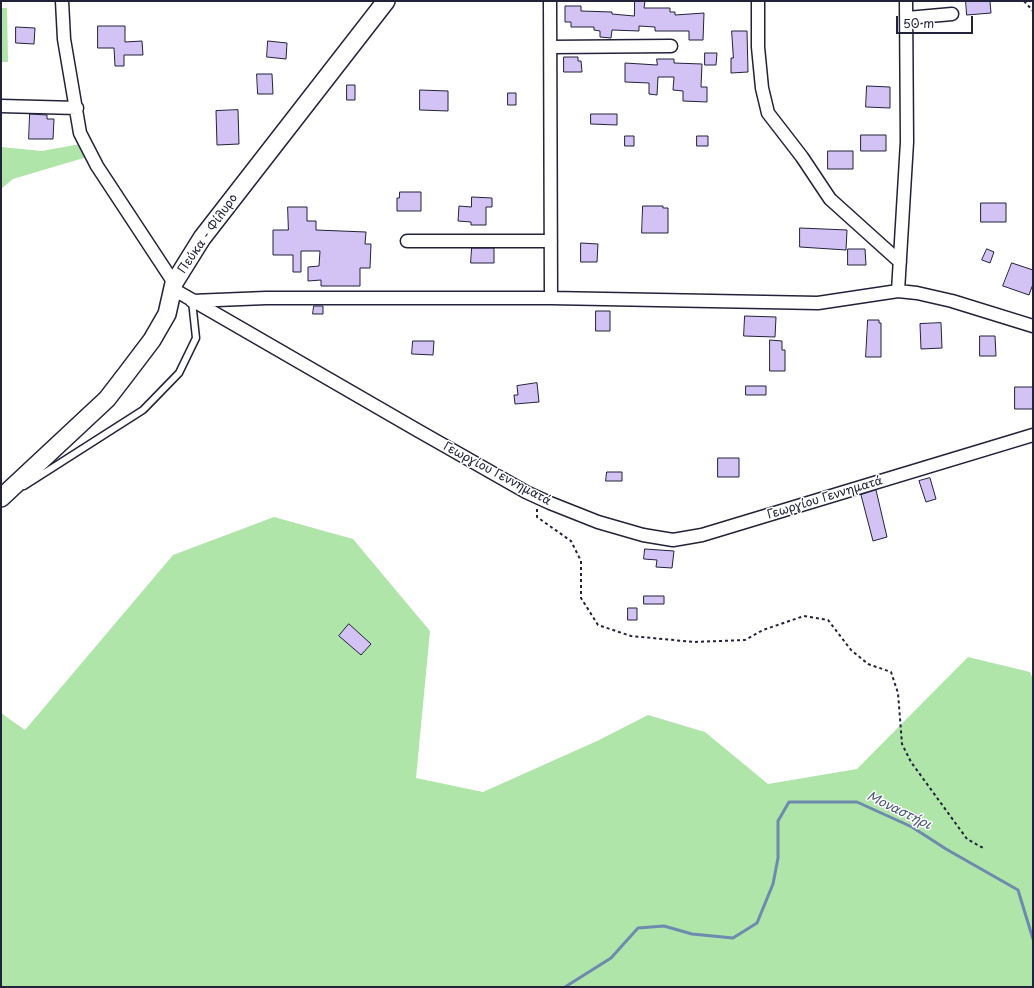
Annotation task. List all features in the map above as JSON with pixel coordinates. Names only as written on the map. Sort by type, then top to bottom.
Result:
[{"type":"main road","name":"Πεύκα - Φίλυρο","points":[[1,499],[107,399],[152,340],[167,314],[174,286],[188,260],[214,223],[386,1]]},
{"type":"street","points":[[62,1],[64,39],[77,108],[80,133],[97,166],[174,286]]},
{"type":"street","points":[[550,1],[552,47],[551,298]]},
{"type":"street","points":[[758,1],[758,47],[762,88],[768,113],[798,152],[830,199],[900,262]]},
{"type":"street","points":[[898,291],[907,142],[906,1]]},
{"type":"street","points":[[907,18],[952,14]]},
{"type":"street","points":[[552,47],[671,46]]},
{"type":"street","points":[[1,106],[77,108]]},
{"type":"street","points":[[407,241],[551,241]]},
{"type":"street","name":"Γεωργίου Γεννηματά","points":[[174,286],[192,301],[536,496],[574,513],[623,530],[657,538],[680,539],[744,523],[854,488],[1033,435]]},
{"type":"street","points":[[192,301],[266,298],[551,298],[818,303],[898,291],[945,300],[1033,326]]},
{"type":"lane","points":[[1,499],[143,410],[179,373],[196,338],[192,301]]},
{"type":"path","points":[[1024,1],[1033,11]]},
{"type":"path","points":[[536,496],[537,517],[571,541],[581,561],[581,598],[598,625],[631,636],[694,642],[744,640],[763,630],[804,616],[828,620],[851,650],[868,664],[891,672],[898,693],[902,744],[911,762],[967,839],[985,849]]},
{"type":"green space","points":[[1,8],[7,8],[8,62],[1,62]]},
{"type":"green space","points":[[80,144],[87,157],[13,179],[1,189],[1,147],[42,151]]},
{"type":"green space","points":[[274,517],[353,539],[430,631],[416,778],[483,792],[597,741],[648,715],[705,732],[768,784],[857,769],[968,657],[1030,672],[1033,680],[1033,987],[1,987],[1,713],[25,730],[173,555]]},
{"type":"building","points":[[635,1],[645,1],[644,8],[670,8],[670,12],[675,12],[675,15],[704,13],[703,40],[689,40],[689,31],[655,31],[655,27],[639,26],[639,31],[612,30],[611,38],[600,37],[600,31],[594,30],[594,27],[571,27],[571,22],[565,22],[565,6],[581,6],[581,11],[612,12],[612,14],[634,16]]},
{"type":"building","points":[[966,1],[990,1],[991,13],[967,15]]},
{"type":"building","points":[[98,26],[125,26],[125,42],[142,41],[143,55],[124,55],[124,66],[115,66],[114,48],[98,48]]},
{"type":"building","points":[[16,27],[35,28],[34,44],[16,43]]},
{"type":"building","points":[[732,31],[747,31],[748,72],[731,73],[731,58],[733,58]]},
{"type":"building","points":[[268,41],[287,43],[286,59],[267,57]]},
{"type":"building","points":[[705,53],[717,53],[716,65],[705,65]]},
{"type":"building","points":[[564,57],[578,57],[578,61],[581,61],[582,72],[564,72]]},
{"type":"building","points":[[657,59],[674,59],[674,63],[702,64],[701,87],[707,87],[707,102],[683,101],[683,91],[673,90],[674,77],[658,77],[657,95],[649,94],[649,83],[625,82],[625,63],[657,65]]},
{"type":"building","points":[[257,74],[272,74],[273,94],[258,94]]},
{"type":"building","points":[[347,85],[355,85],[355,100],[347,100]]},
{"type":"building","points":[[867,86],[890,87],[890,108],[866,107]]},
{"type":"building","points":[[420,90],[448,91],[448,111],[420,110]]},
{"type":"building","points":[[508,93],[516,93],[516,105],[508,105]]},
{"type":"building","points":[[238,110],[239,144],[217,145],[216,111]]},
{"type":"building","points":[[30,114],[47,115],[47,119],[54,119],[53,139],[29,139]]},
{"type":"building","points":[[591,114],[617,114],[617,125],[591,124]]},
{"type":"building","points":[[861,135],[886,135],[886,151],[861,151]]},
{"type":"building","points":[[625,136],[634,136],[634,146],[625,146]]},
{"type":"building","points":[[697,136],[708,136],[708,146],[697,146]]},
{"type":"building","points":[[828,151],[853,151],[853,169],[828,169]]},
{"type":"building","points":[[400,192],[421,192],[421,211],[397,211],[397,198],[399,198]]},
{"type":"building","points":[[472,197],[492,198],[492,207],[486,207],[486,225],[471,225],[471,222],[458,221],[459,206],[471,207]]},
{"type":"building","points":[[981,203],[1006,203],[1006,222],[981,222]]},
{"type":"building","points":[[643,206],[663,206],[663,208],[668,208],[668,233],[642,233]]},
{"type":"building","points":[[288,207],[307,207],[307,221],[316,221],[316,230],[366,232],[365,244],[371,244],[370,268],[360,268],[360,286],[321,286],[321,280],[308,281],[308,267],[319,266],[320,251],[301,251],[301,272],[293,272],[293,255],[273,255],[273,230],[288,230]]},
{"type":"building","points":[[800,228],[847,230],[846,250],[800,247]]},
{"type":"building","points":[[581,243],[598,244],[597,262],[581,262]]},
{"type":"building","points":[[472,248],[494,248],[494,263],[471,263]]},
{"type":"building","points":[[848,249],[865,249],[866,265],[848,265]]},
{"type":"building","points":[[987,249],[994,252],[990,263],[982,260]]},
{"type":"building","points":[[1012,263],[1033,270],[1033,284],[1029,295],[1003,286]]},
{"type":"building","points":[[314,306],[323,306],[323,314],[313,314]]},
{"type":"building","points":[[596,311],[610,311],[610,331],[596,331]]},
{"type":"building","points":[[745,316],[776,317],[775,337],[744,336]]},
{"type":"building","points":[[868,320],[879,320],[879,323],[881,323],[881,357],[866,357]]},
{"type":"building","points":[[941,323],[942,348],[921,349],[920,324]]},
{"type":"building","points":[[980,336],[995,336],[996,356],[980,356]]},
{"type":"building","points":[[770,340],[782,341],[782,350],[785,350],[785,371],[770,371]]},
{"type":"building","points":[[413,341],[434,341],[433,355],[412,354]]},
{"type":"building","points":[[537,383],[539,402],[515,404],[514,395],[518,395],[517,386]]},
{"type":"building","points":[[746,386],[766,386],[766,395],[746,395]]},
{"type":"building","points":[[1015,387],[1033,387],[1033,409],[1015,409]]},
{"type":"building","points":[[718,458],[739,458],[739,477],[718,477]]},
{"type":"building","points":[[607,472],[622,472],[622,481],[606,481]]},
{"type":"building","points":[[930,478],[936,499],[926,502],[919,481]]},
{"type":"building","points":[[876,490],[887,537],[873,541],[861,495]]},
{"type":"building","points":[[645,549],[674,551],[672,568],[656,567],[657,560],[644,559]]},
{"type":"building","points":[[644,596],[664,596],[664,604],[644,604]]},
{"type":"building","points":[[628,608],[637,608],[637,620],[628,620]]},
{"type":"building","points":[[349,624],[371,644],[361,655],[339,636]]},
{"type":"waterway","name":"Μοναστήρι","points":[[565,987],[611,958],[638,928],[664,926],[692,934],[733,938],[757,923],[773,884],[778,858],[778,821],[789,802],[857,802],[912,827],[946,849],[1018,890],[1033,939]]}]
